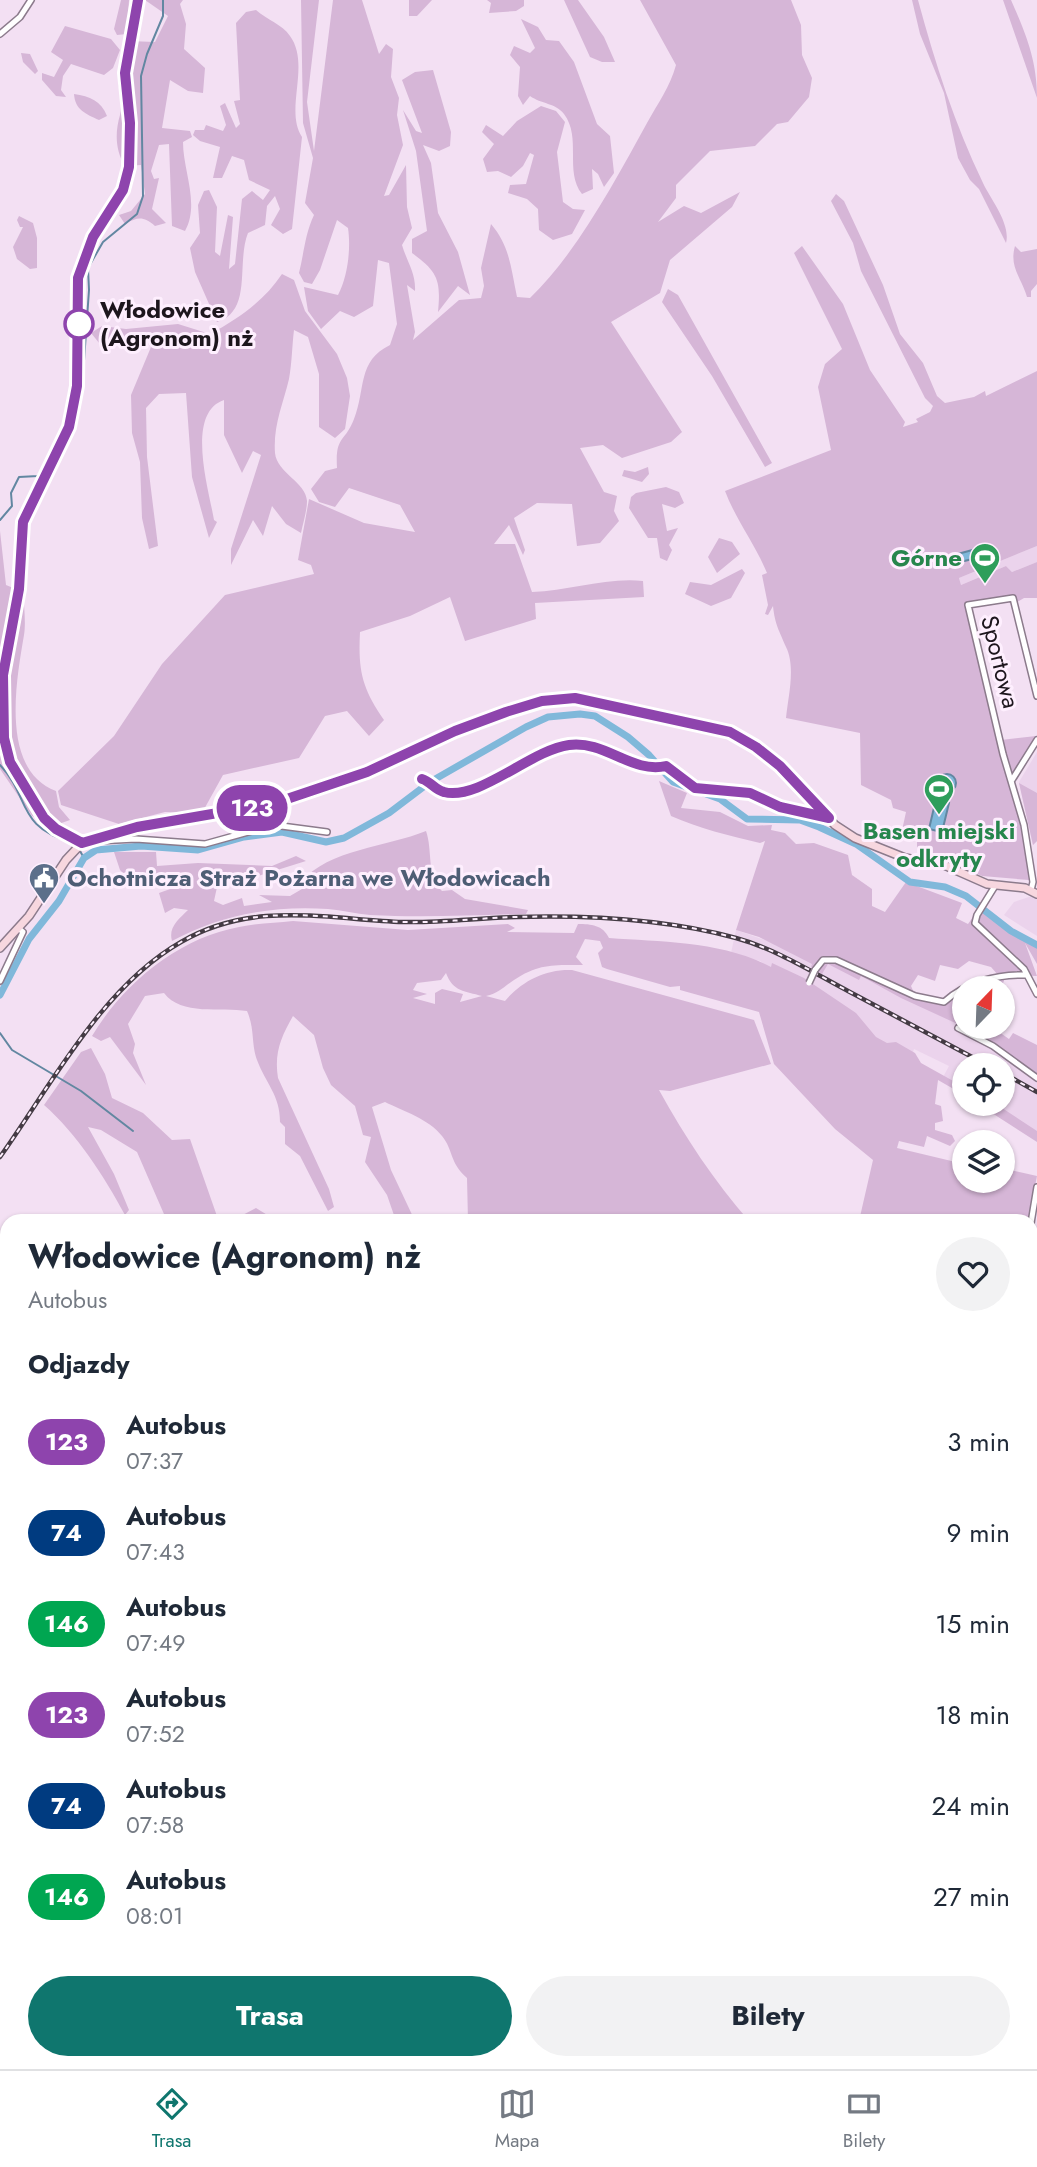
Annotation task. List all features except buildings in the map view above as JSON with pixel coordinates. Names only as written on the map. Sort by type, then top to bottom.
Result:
[{"type":"street","points":[[0,34],[20,17],[31,0]]},
{"type":"street","points":[[138,0],[125,73],[130,123],[129,167],[123,190],[93,237],[78,278],[78,369],[69,427],[23,522],[19,589],[3,675],[2,738],[10,762],[44,818],[56,829],[82,843],[275,803],[367,772],[455,731],[542,701],[575,698],[705,724],[739,736],[780,766],[829,818],[855,838],[887,852],[944,866],[995,886],[1034,892]]},
{"type":"street","name":"Sportowa","points":[[1034,892],[1024,825],[968,605],[1013,601],[1037,696]]},
{"type":"street","points":[[1012,780],[1037,740]]},
{"type":"street","points":[[424,779],[448,793],[473,789],[550,749],[580,743],[596,746],[655,769],[666,766],[695,788],[750,793],[780,807],[829,818]]},
{"type":"street","points":[[97,841],[136,839],[205,844],[274,825],[327,832]]},
{"type":"street","points":[[0,948],[18,928],[66,860],[82,843]]},
{"type":"street","points":[[995,886],[978,914],[978,929],[1005,949],[1027,975],[1037,995]]},
{"type":"street","points":[[0,981],[23,932],[18,928]]},
{"type":"street","points":[[809,983],[823,960],[836,961],[915,996],[944,1002],[955,992],[998,975],[1027,975]]},
{"type":"street","points":[[981,1040],[1037,1078]]},
{"type":"street","points":[[1032,1214],[1037,1187]]},
{"type":"shaded area","points":[[121,0],[129,0],[127,34],[117,35],[114,29]]},
{"type":"shaded area","points":[[145,0],[183,0],[180,4],[186,24],[184,49],[205,68],[203,93],[188,91],[170,80],[162,128],[190,131],[192,137],[183,142],[191,199],[185,231],[172,226],[169,144],[159,145],[151,171],[154,179],[159,178],[152,209],[166,223],[155,226],[140,219],[125,224],[119,215],[131,211],[145,194],[141,165],[125,166],[118,147],[117,128],[121,110],[119,67],[129,41],[155,42],[168,16]]},
{"type":"shaded area","points":[[301,0],[319,0],[307,102],[314,151],[333,0],[362,0],[379,54],[386,44],[393,49],[391,77],[399,98],[397,115],[403,145],[384,196],[389,195],[406,165],[407,207],[412,228],[402,245],[415,285],[415,291],[407,285],[415,332],[413,340],[459,300],[481,298],[484,286],[481,268],[491,224],[506,249],[517,297],[530,298],[580,238],[663,95],[676,65],[640,0],[791,0],[801,25],[802,55],[812,78],[809,97],[788,122],[777,124],[755,146],[710,151],[676,185],[676,198],[658,222],[684,206],[701,213],[740,192],[732,207],[670,260],[660,293],[611,322],[682,432],[671,442],[622,458],[603,445],[580,448],[604,492],[617,496],[614,511],[619,521],[600,543],[577,546],[572,504],[537,503],[514,518],[525,550],[523,555],[509,525],[494,544],[515,544],[532,592],[629,580],[643,581],[644,597],[535,603],[536,619],[465,641],[450,597],[410,616],[360,632],[363,679],[384,720],[369,736],[347,711],[325,716],[299,758],[223,775],[202,813],[165,812],[119,824],[61,805],[58,791],[114,736],[162,664],[225,595],[314,574],[311,565],[298,560],[309,499],[364,523],[415,532],[400,505],[349,488],[335,507],[319,502],[311,489],[325,471],[337,468],[339,444],[354,419],[367,368],[379,352],[390,345],[397,324],[389,263],[378,260],[373,306],[354,317],[340,311],[321,329],[308,311],[304,287],[338,295],[348,262],[349,244],[348,228],[337,220],[320,270],[312,284],[304,282],[299,273],[314,215],[305,203],[313,158],[303,123]]},
{"type":"shaded area","points":[[409,0],[432,0],[417,16],[409,16]]},
{"type":"shaded area","points":[[487,0],[524,0],[524,6],[516,11],[489,13],[491,3]]},
{"type":"shaded area","points":[[564,0],[578,0],[604,37],[615,62],[602,62],[590,57]]},
{"type":"shaded area","points":[[912,0],[918,0],[955,116],[983,183],[1006,228],[1006,243],[979,189],[970,180],[958,158],[944,93],[920,34]]},
{"type":"shaded area","points":[[1003,0],[1011,0],[1026,36],[1033,59],[1037,98]]},
{"type":"shaded area","points":[[256,10],[287,32],[296,48],[298,60],[295,114],[302,137],[292,229],[283,234],[271,225],[280,209],[275,196],[267,206],[265,225],[248,233],[242,285],[235,308],[217,322],[195,272],[190,248],[200,233],[198,205],[204,191],[209,190],[217,207],[215,252],[220,256],[228,215],[233,217],[229,269],[235,264],[242,199],[252,191],[263,200],[270,190],[249,180],[244,160],[232,156],[222,178],[213,178],[220,147],[200,141],[193,135],[195,130],[204,130],[206,125],[223,131],[226,125],[220,106],[225,103],[236,128],[240,124],[234,101],[240,100],[236,23],[246,12]]},
{"type":"shaded area","points":[[521,19],[538,27],[546,40],[559,41],[574,62],[597,124],[610,136],[614,173],[604,187],[598,174],[592,169],[593,189],[582,194],[574,175],[572,133],[561,110],[530,96],[523,105],[518,96],[520,67],[510,55],[514,46],[530,53],[535,48]]},
{"type":"shaded area","points":[[65,26],[111,39],[120,50],[113,68],[104,75],[71,64],[63,76],[61,90],[66,97],[56,96],[42,80],[42,73],[54,77],[63,60],[51,52]]},
{"type":"shaded area","points":[[21,53],[30,54],[38,71],[35,74],[23,62]]},
{"type":"shaded area","points":[[433,70],[451,132],[450,146],[439,151],[423,145],[431,163],[438,213],[458,252],[470,295],[458,286],[438,312],[439,292],[436,278],[412,253],[412,239],[427,231],[416,151],[403,110],[416,131],[422,133],[402,80],[415,72]]},
{"type":"shaded area","points":[[74,94],[94,100],[107,116],[99,120],[86,113],[76,104]]},
{"type":"shaded area","points":[[541,106],[556,111],[565,122],[557,152],[563,202],[573,209],[585,210],[572,234],[553,240],[539,230],[538,209],[527,199],[508,193],[510,185],[526,184],[534,155],[530,153],[523,166],[511,177],[498,171],[487,172],[483,159],[494,144],[482,132],[486,125],[503,136],[517,121]]},
{"type":"shaded area","points":[[836,194],[844,201],[883,285],[900,334],[923,363],[937,396],[945,403],[974,397],[985,391],[986,396],[1037,371],[1037,546],[959,578],[961,585],[1006,566],[1012,572],[1037,562],[1037,598],[1024,598],[1014,604],[1012,598],[968,605],[1003,753],[1002,760],[1024,838],[1029,880],[982,876],[945,858],[917,855],[917,840],[901,835],[906,812],[893,808],[891,800],[861,785],[860,733],[786,718],[790,682],[789,655],[776,623],[773,606],[768,615],[765,614],[768,605],[762,575],[767,573],[725,491],[831,450],[818,387],[825,364],[842,349],[794,253],[802,246],[843,304],[870,370],[905,422],[903,427],[918,422],[916,419],[930,412],[933,406],[925,398],[861,271],[853,243],[831,201]]},
{"type":"shaded area","points":[[19,216],[33,223],[37,238],[37,268],[30,269],[17,259],[13,247],[23,227],[20,227],[17,220]]},
{"type":"shaded area","points":[[1015,246],[1021,252],[1037,249],[1037,284],[1031,291],[1031,297],[1027,297],[1015,266]]},
{"type":"shaded area","points":[[282,274],[294,280],[305,311],[337,354],[347,378],[350,396],[345,429],[335,438],[319,427],[319,374],[308,337],[294,330],[290,373],[277,424],[275,453],[281,466],[305,494],[307,505],[301,533],[286,524],[272,506],[263,536],[253,520],[231,565],[231,549],[261,455],[253,451],[242,473],[224,435],[224,400],[212,408],[205,420],[202,436],[205,472],[214,520],[217,522],[209,538],[192,477],[186,393],[159,394],[146,408],[147,457],[158,546],[149,549],[142,518],[140,462],[132,433],[131,395],[151,347],[145,341],[129,340],[104,349],[91,333],[102,326],[126,329],[178,324],[210,334],[250,309]]},
{"type":"shaded area","points":[[668,289],[678,295],[772,463],[765,467],[712,376],[662,302]]},
{"type":"shaded area","points":[[648,467],[649,474],[642,482],[622,476],[624,470],[635,472]]},
{"type":"shaded area","points":[[666,487],[679,492],[684,503],[675,508],[662,504],[667,531],[678,528],[669,545],[672,550],[667,561],[660,558],[657,538],[648,538],[629,508],[631,497],[636,493]]},
{"type":"shaded area","points":[[0,531],[6,585],[23,592],[25,614],[16,699],[19,745],[26,764],[38,780],[56,791],[59,807],[70,820],[53,826],[32,816],[0,769]]},
{"type":"shaded area","points":[[719,538],[732,542],[740,554],[717,573],[708,557]]},
{"type":"shaded area","points":[[1037,546],[1037,562],[1012,572],[1006,566],[961,585],[959,578]]},
{"type":"shaded area","points":[[742,569],[745,573],[731,598],[711,606],[685,594],[690,582],[711,585]]},
{"type":"shaded area","points":[[1036,736],[1016,773],[1012,773],[1001,740]]},
{"type":"shaded area","points":[[1037,752],[1037,841],[1033,845],[1019,782]]},
{"type":"shaded area","points":[[659,781],[687,793],[681,808],[720,812],[748,826],[772,825],[771,830],[785,833],[796,844],[814,843],[848,855],[852,875],[872,889],[872,906],[885,912],[906,882],[962,903],[956,918],[968,924],[980,907],[985,909],[1011,931],[1037,945],[1037,964],[1025,943],[1037,976],[995,976],[998,975],[991,967],[969,961],[958,969],[940,965],[935,981],[918,975],[911,986],[915,995],[944,1002],[952,995],[952,1021],[861,976],[859,980],[828,964],[822,974],[811,967],[812,964],[759,937],[736,930],[765,841],[760,843],[671,816]]},
{"type":"shaded area","points":[[1019,783],[1037,793],[1037,841],[1033,845]]},
{"type":"shaded area","points":[[426,831],[434,878],[442,891],[452,890],[465,899],[528,910],[526,914],[390,916],[328,909],[287,909],[228,918],[172,941],[173,927],[188,910],[174,908],[165,913],[159,893],[187,883],[189,879],[183,873],[126,876],[120,870],[114,852],[156,852],[157,866],[198,863],[272,866],[296,856],[306,861],[258,876],[219,878],[214,901],[223,905],[242,898],[244,906],[272,902],[259,895],[290,896],[302,889],[301,882],[327,862]]},
{"type":"shaded area","points":[[1035,895],[1037,936],[1004,915],[1014,902]]},
{"type":"shaded area","points":[[293,921],[408,930],[508,924],[515,928],[507,932],[574,933],[578,924],[587,924],[600,928],[609,938],[712,947],[752,958],[771,967],[772,963],[804,978],[856,1013],[876,1037],[887,1043],[896,1042],[915,1053],[921,1063],[952,1080],[952,1088],[938,1080],[935,1104],[941,1106],[943,1121],[935,1123],[935,1130],[952,1135],[952,1144],[950,1146],[927,1136],[924,1147],[899,1141],[897,1148],[952,1161],[952,1193],[1015,1193],[1015,1171],[1037,1176],[1029,1214],[861,1214],[873,1160],[835,1129],[774,1064],[759,1012],[680,990],[680,986],[670,987],[602,967],[598,953],[603,948],[600,941],[585,939],[576,957],[583,965],[556,965],[532,970],[486,996],[505,1001],[519,988],[543,974],[572,970],[754,1020],[771,1064],[670,1091],[659,1090],[701,1158],[743,1214],[468,1214],[467,1178],[454,1162],[442,1136],[423,1120],[385,1102],[372,1107],[391,1170],[412,1214],[394,1214],[387,1195],[365,1162],[371,1137],[363,1135],[355,1106],[331,1085],[323,1068],[314,1035],[293,1016],[280,1045],[278,1078],[329,1189],[334,1207],[328,1211],[300,1156],[285,1144],[285,1127],[280,1122],[278,1104],[257,1060],[247,1011],[191,1008],[171,1000],[164,993],[145,996],[128,1024],[135,1044],[133,1053],[146,1085],[110,1037],[101,1041],[92,1036],[119,999],[154,966],[195,941],[246,926]],"holes":[[[446,973],[456,987],[482,996],[460,1002],[463,994],[442,989],[435,993],[435,1004],[413,998],[427,994],[413,990],[417,983],[441,980]]]},
{"type":"shaded area","points":[[736,930],[850,970],[952,1019],[952,1040],[976,1040],[999,1053],[952,1053],[952,1085],[942,1079],[949,1066],[914,1049],[910,1063],[760,961],[731,953]]},
{"type":"shaded area","points":[[1015,1034],[1037,1045],[1037,1074],[1015,1060],[1015,1053],[1005,1053],[985,1040],[1015,1040]]},
{"type":"shaded area","points":[[91,1048],[105,1074],[112,1098],[143,1113],[172,1140],[190,1139],[216,1214],[164,1214],[137,1152],[101,1130],[88,1127],[114,1174],[129,1210],[124,1214],[89,1156],[68,1129],[44,1105],[81,1052]]},
{"type":"shaded area","points":[[1015,1065],[1037,1082],[1037,1139],[1001,1116],[1015,1116]]},
{"type":"shaded area","points":[[997,1116],[1014,1116],[1037,1131],[1037,1142]]},
{"type":"shaded area","points":[[256,1208],[266,1214],[245,1214]]},
{"type":"water","points":[[987,546],[989,555],[956,563],[954,555]]},
{"type":"water","name":"Basen miejski odkryty","points":[[947,774],[953,777],[956,783],[953,789],[947,792],[941,789],[938,783],[941,777]]},
{"type":"water","name":"Basen miejski odkryty","points":[[936,799],[949,803],[942,832],[929,829]]},
{"type":"waterway","points":[[75,413],[79,407],[83,375],[88,268],[103,242],[137,214],[143,196],[141,76],[163,16],[163,0]]},
{"type":"waterway","points":[[0,520],[12,506],[11,493],[19,477],[38,476],[63,431]]},
{"type":"waterway","points":[[0,995],[29,939],[59,901],[84,858],[96,850],[141,846],[198,850],[244,837],[282,832],[326,842],[344,838],[389,813],[430,782],[526,727],[548,717],[580,714],[595,716],[628,737],[649,755],[673,782],[720,799],[747,819],[800,820],[819,827],[856,844],[910,882],[945,887],[966,896],[1011,931],[1037,945]]},
{"type":"waterway","points":[[0,765],[10,777],[26,810],[41,829],[73,843]]},
{"type":"waterway","points":[[80,851],[84,858]]},
{"type":"waterway","points":[[0,1033],[12,1050],[81,1091],[133,1131]]},
{"type":"railway","points":[[0,1157],[80,1039],[127,984],[153,961],[181,942],[208,929],[262,916],[317,916],[417,922],[571,917],[682,926],[736,938],[780,955],[965,1053]]},
{"type":"railway","points":[[1015,1080],[1037,1092]]},
{"type":"bus line","name":"123","points":[[138,0],[131,53],[125,73],[130,123],[126,182],[93,237],[78,278],[80,310],[77,386],[69,427],[23,522],[19,589],[3,675],[6,753],[22,785],[44,818],[56,829],[82,843],[137,827],[245,810],[340,782],[455,731],[506,712],[542,701],[575,698],[705,724],[739,736],[780,766],[829,818],[826,820],[780,807],[750,793],[695,788],[666,766],[655,769],[646,767],[596,746],[580,743],[550,749],[473,789],[457,793],[439,790],[426,779],[422,779]]},
{"type":"place","name":"Włodowice (Agronom) nż","points":[[79,324]]},
{"type":"place","name":"Górne","points":[[985,585]]},
{"type":"place","name":"Basen miejski odkryty","points":[[939,816]]},
{"type":"place","name":"Ochotnicza Straż Pożarna we Włodowicach","points":[[44,905]]}]
